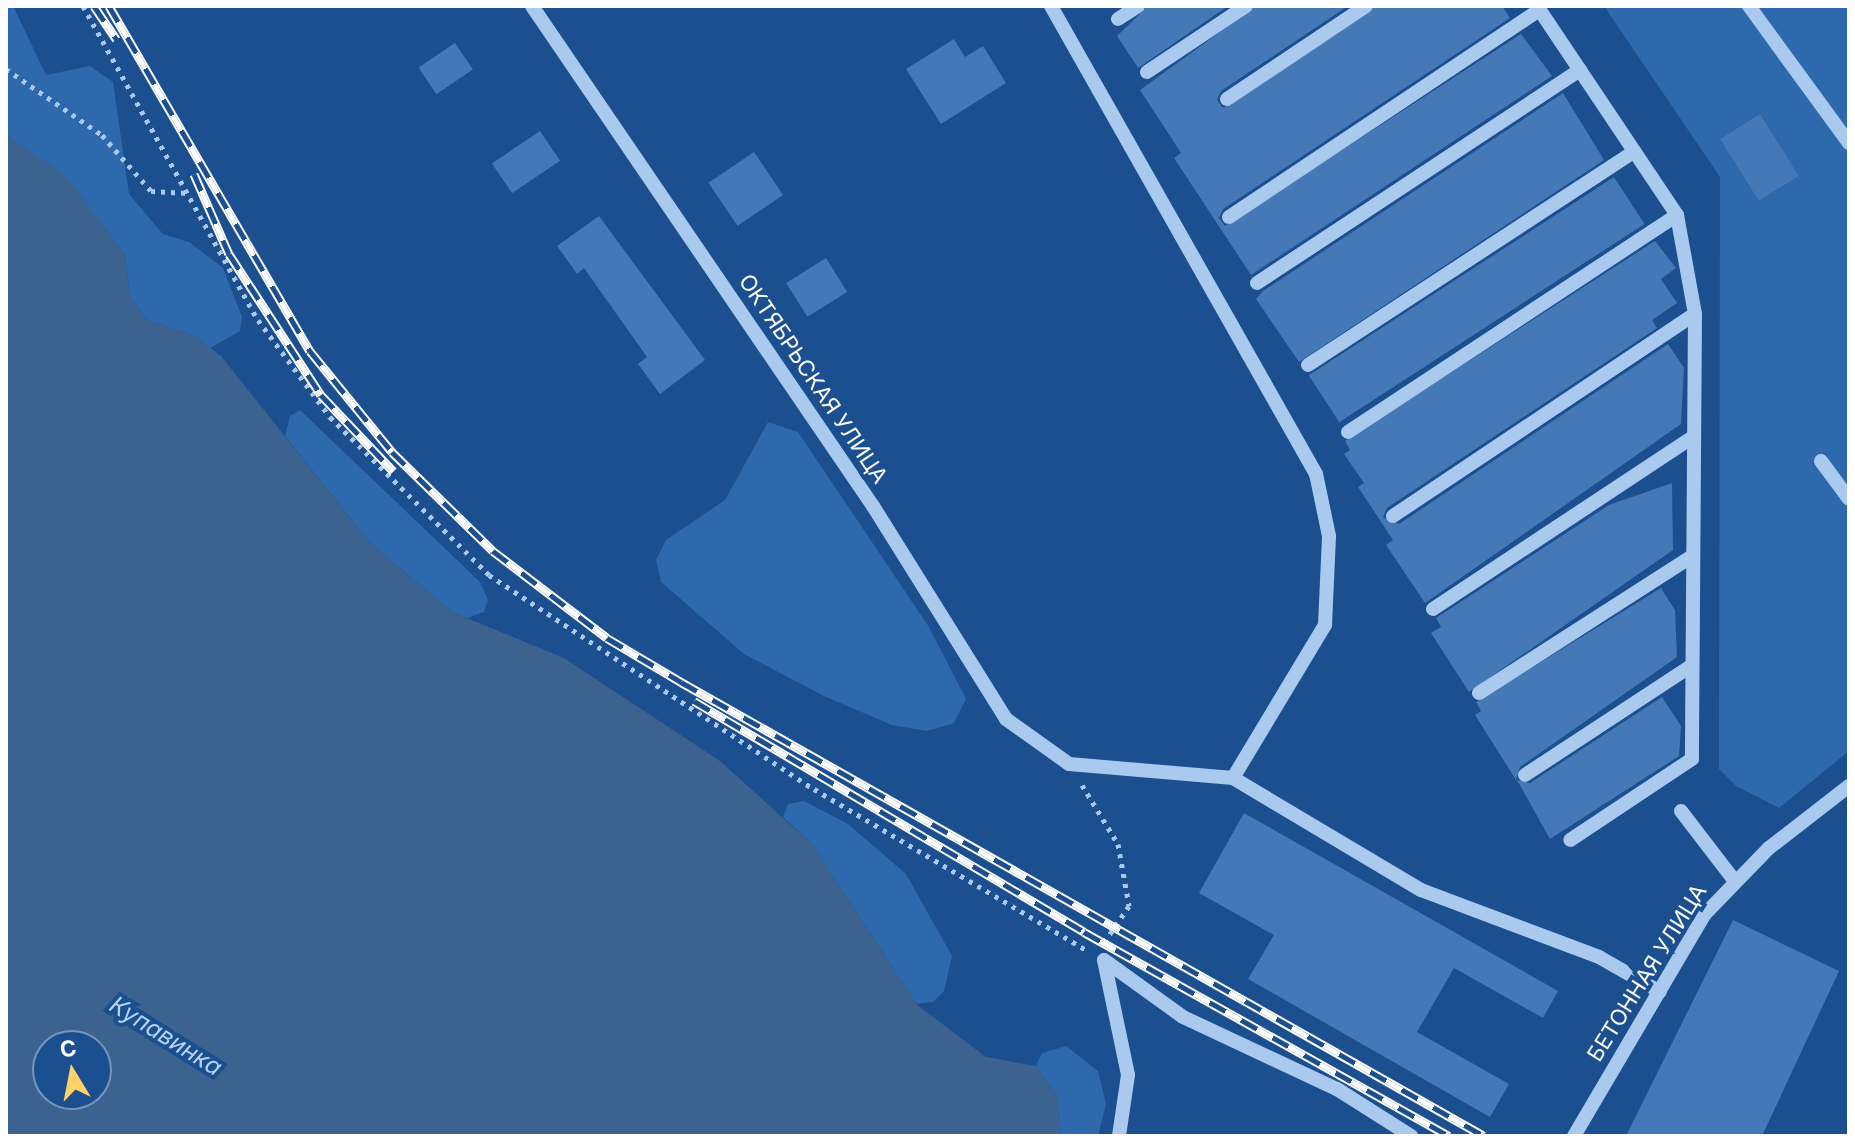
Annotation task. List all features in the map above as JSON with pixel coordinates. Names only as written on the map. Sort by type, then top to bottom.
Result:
[{"type":"street","name":"ОКТЯБРЬСКАЯ УЛИЦА","points":[[532,6],[873,506],[1006,719],[1069,764]]},
{"type":"street","points":[[1051,6],[1316,474],[1329,536],[1325,625],[1233,778]]},
{"type":"street","points":[[1118,19],[1138,6]]},
{"type":"street","points":[[1147,72],[1246,6]]},
{"type":"street","points":[[1227,99],[1366,6]]},
{"type":"street","points":[[1749,6],[1849,143]]},
{"type":"street","points":[[1229,217],[1538,8],[1677,215],[1695,314],[1692,759],[1570,840]]},
{"type":"street","points":[[1257,283],[1580,70]]},
{"type":"street","points":[[1308,365],[1634,152]]},
{"type":"street","points":[[1348,432],[1677,215]]},
{"type":"street","points":[[1393,516],[1695,314]]},
{"type":"street","points":[[1433,609],[1694,436]]},
{"type":"street","points":[[1821,461],[1849,499]]},
{"type":"street","points":[[1479,693],[1691,557]]},
{"type":"street","points":[[1525,775],[1691,666]]},
{"type":"street","points":[[1069,764],[1233,778],[1421,890],[1599,957],[1660,992]]},
{"type":"street","name":"БЕТОННАЯ УЛИЦА","points":[[1574,1136],[1705,914],[1734,880],[1849,786]]},
{"type":"street","points":[[1681,811],[1734,880]]},
{"type":"street","points":[[1104,960],[1128,1075],[1119,1136]]},
{"type":"street","points":[[1104,960],[1183,1017],[1337,1089],[1411,1136]]},
{"type":"path","points":[[83,6],[258,320],[330,417],[489,575],[814,789],[1104,960],[1105,941],[1129,906],[1118,844],[1069,764]]},
{"type":"path","points":[[6,69],[102,135],[151,191],[188,193]]},
{"type":"shaded area","points":[[6,6],[13,6],[46,75],[90,66],[113,82],[129,194],[163,234],[189,242],[223,268],[242,317],[240,331],[210,348],[193,335],[147,320],[130,297],[125,255],[67,178],[6,135]]},
{"type":"shaded area","points":[[1604,6],[1849,6],[1849,751],[1779,808],[1736,786],[1719,769],[1720,177]]},
{"type":"shaded area","points":[[300,410],[480,582],[488,600],[484,612],[467,618],[452,612],[370,543],[285,436],[290,416]]},
{"type":"shaded area","points":[[768,422],[798,432],[929,627],[966,699],[954,723],[927,731],[892,725],[824,696],[744,654],[661,582],[656,560],[666,540],[725,500]]},
{"type":"shaded area","points":[[804,801],[848,824],[906,874],[952,956],[944,991],[933,1002],[916,1004],[813,845],[783,817],[788,804]]},
{"type":"shaded area","points":[[1066,1046],[1098,1071],[1106,1104],[1098,1136],[1060,1136],[1057,1096],[1036,1066],[1042,1053]]},
{"type":"water","name":"Купавинка","points":[[6,135],[67,177],[125,255],[130,297],[147,320],[193,335],[221,356],[370,543],[452,612],[564,658],[720,761],[813,845],[916,1004],[986,1057],[1036,1066],[1057,1096],[1060,1136],[6,1136]]},
{"type":"building","points":[[1148,6],[1228,6],[1138,68],[1117,36]]},
{"type":"building","points":[[1256,6],[1348,6],[1221,91],[1217,100],[1223,108],[1376,6],[1502,6],[1510,18],[1223,209],[1219,218],[1225,226],[1521,34],[1552,76],[1251,275],[1174,158],[1181,153],[1140,90]]},
{"type":"building","points":[[954,39],[965,57],[983,46],[1006,83],[941,124],[906,69]]},
{"type":"building","points":[[455,43],[473,70],[436,94],[419,68]]},
{"type":"building","points":[[1563,93],[1604,160],[1299,362],[1256,299],[1263,291]]},
{"type":"building","points":[[1760,114],[1799,176],[1759,201],[1720,139]]},
{"type":"building","points":[[540,131],[560,161],[512,193],[492,163]]},
{"type":"building","points":[[754,152],[783,195],[737,226],[708,183]]},
{"type":"building","points":[[1614,177],[1644,224],[1339,422],[1309,375]]},
{"type":"building","points":[[599,216],[705,360],[660,394],[638,364],[647,357],[584,268],[577,274],[557,246]]},
{"type":"building","points":[[1655,241],[1676,268],[1661,279],[1677,303],[1652,320],[1657,328],[1387,508],[1383,517],[1399,524],[1668,344],[1684,368],[1681,424],[1425,603],[1386,545],[1393,540],[1358,487],[1364,483],[1344,454],[1350,450],[1345,441]]},
{"type":"building","points":[[826,258],[847,292],[807,317],[786,283]]},
{"type":"building","points":[[1672,483],[1673,550],[1469,692],[1431,633],[1441,627],[1436,618],[1609,505]]},
{"type":"building","points":[[1661,588],[1675,610],[1677,657],[1520,767],[1516,780],[1475,715],[1481,711],[1476,702]]},
{"type":"building","points":[[1662,697],[1681,726],[1679,756],[1550,839],[1517,780],[1530,783]]},
{"type":"building","points":[[1244,813],[1558,991],[1543,1018],[1454,968],[1417,1032],[1509,1084],[1490,1117],[1248,979],[1274,935],[1199,893]]},
{"type":"building","points":[[1733,920],[1839,971],[1762,1136],[1626,1136]]},
{"type":"railway","points":[[94,6],[116,39]]},
{"type":"railway","points":[[109,6],[310,351],[392,452],[493,551],[607,638],[681,682],[1484,1136]]},
{"type":"railway","points":[[194,174],[229,254],[321,395],[393,471]]},
{"type":"railway","points":[[694,701],[1084,932],[1449,1136]]}]
